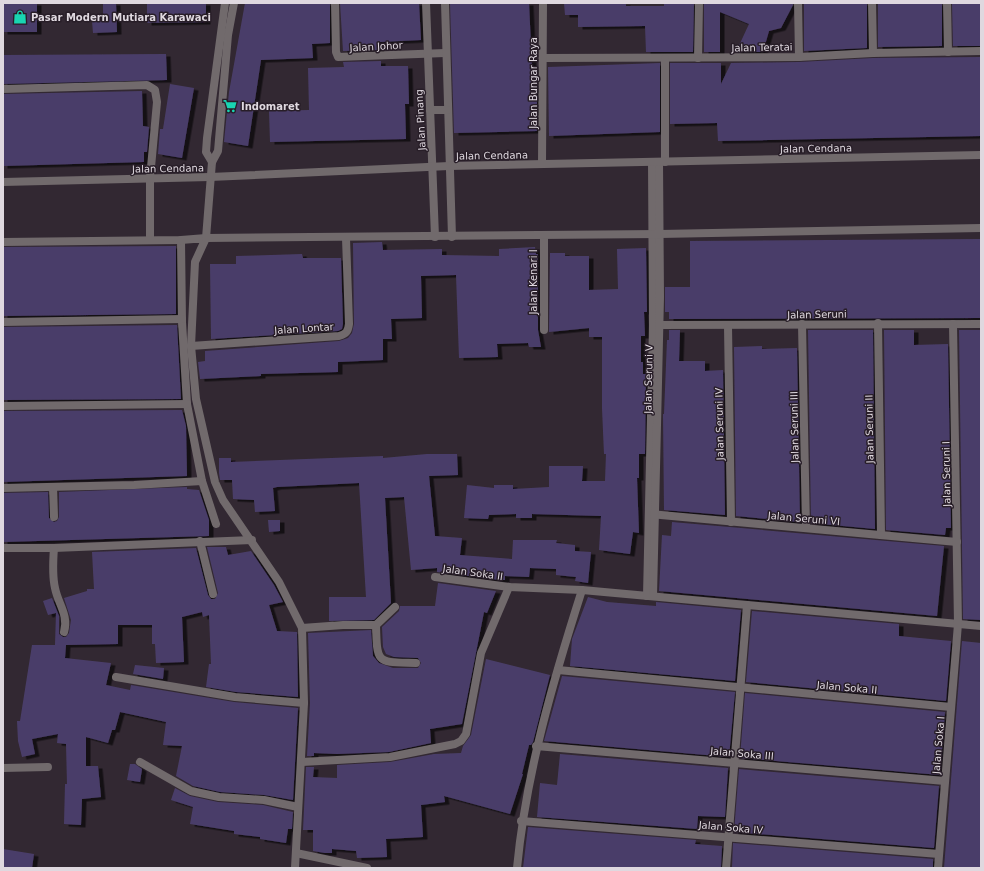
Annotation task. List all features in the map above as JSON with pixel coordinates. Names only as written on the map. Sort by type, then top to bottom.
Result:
[{"type":"street","points":[[212,162],[206,152],[207,138],[225,3]]},
{"type":"street","points":[[234,3],[228,36],[218,151],[212,162],[210,177],[206,238],[195,262],[191,346],[196,399],[215,482],[223,500],[252,540],[279,582],[302,628],[304,703],[302,762],[295,868]]},
{"type":"street","name":"Jalan Johor","points":[[335,3],[336,52],[338,56],[343,58],[445,53]]},
{"type":"street","name":"Jalan Pinang","points":[[426,3],[435,236]]},
{"type":"street","points":[[444,3],[452,236]]},
{"type":"street","name":"Jalan Bungar Raya","points":[[542,164],[543,3]]},
{"type":"street","points":[[698,58],[699,3]]},
{"type":"street","points":[[798,3],[799,57]]},
{"type":"street","points":[[872,3],[873,53]]},
{"type":"street","points":[[947,3],[948,52]]},
{"type":"street","name":"Jalan Teratai","points":[[543,58],[665,59],[799,57],[873,53],[981,51]]},
{"type":"street","name":"Jalan Seruni V","points":[[650,596],[659,162],[665,59]]},
{"type":"street","points":[[3,89],[147,85],[152,87],[157,95],[150,178],[150,240]]},
{"type":"street","points":[[430,110],[447,110]]},
{"type":"street","name":"Jalan Cendana","points":[[3,182],[210,177],[449,166],[981,155]]},
{"type":"street","points":[[3,242],[181,240],[206,238],[346,238],[657,234],[981,228]]},
{"type":"street","name":"Jalan Kenari I","points":[[544,235],[544,330]]},
{"type":"street","name":"Jalan Lontar","points":[[191,346],[339,336],[346,333],[349,324],[346,238]]},
{"type":"street","points":[[181,240],[182,319],[187,404],[202,481],[216,524]]},
{"type":"street","points":[[3,322],[182,319]]},
{"type":"street","name":"Jalan Seruni","points":[[656,325],[728,326],[878,323],[981,324]]},
{"type":"street","name":"Jalan Seruni II","points":[[878,323],[880,535]]},
{"type":"street","name":"Jalan Seruni III","points":[[802,324],[806,528]]},
{"type":"street","name":"Jalan Seruni I","points":[[953,324],[958,624]]},
{"type":"street","name":"Jalan Seruni IV","points":[[728,326],[731,522]]},
{"type":"street","points":[[3,406],[187,404]]},
{"type":"street","points":[[3,488],[202,481]]},
{"type":"street","points":[[53,487],[54,517]]},
{"type":"street","name":"Jalan Seruni VI","points":[[652,514],[957,542]]},
{"type":"street","points":[[3,548],[54,548],[252,540]]},
{"type":"street","points":[[200,541],[213,594]]},
{"type":"street","points":[[54,548],[53,574],[55,590],[66,618],[64,632]]},
{"type":"street","name":"Jalan Soka II","points":[[302,762],[390,757],[455,744],[462,741],[466,734],[481,653],[508,587],[435,577]]},
{"type":"street","points":[[508,587],[582,590],[981,626]]},
{"type":"street","points":[[516,868],[521,821],[536,746],[582,590]]},
{"type":"street","points":[[726,868],[747,605]]},
{"type":"street","points":[[302,628],[343,625],[376,625],[395,607]]},
{"type":"street","name":"Jalan Soka I","points":[[938,868],[958,624]]},
{"type":"street","points":[[376,625],[376,650],[378,656],[382,660],[388,662],[416,663]]},
{"type":"street","name":"Jalan Soka II","points":[[558,670],[951,707]]},
{"type":"street","points":[[116,677],[235,697],[304,703]]},
{"type":"street","name":"Jalan Soka III","points":[[536,746],[945,781]]},
{"type":"street","points":[[140,762],[191,791],[219,797],[264,800],[298,807]]},
{"type":"street","points":[[3,768],[48,767]]},
{"type":"street","name":"Jalan Soka IV","points":[[521,821],[939,854]]},
{"type":"street","points":[[296,853],[367,868]]},
{"type":"building","name":"Pasar Modern Mutiara Karawaci","points":[[3,3],[37,3],[37,32],[3,32]]},
{"type":"building","points":[[103,3],[116,3],[117,32],[93,33],[92,21],[103,20]]},
{"type":"building","points":[[147,3],[206,3],[206,22],[147,23]]},
{"type":"building","points":[[245,3],[330,3],[330,43],[312,44],[313,58],[261,60],[248,146],[224,142],[229,92]]},
{"type":"building","points":[[340,3],[419,3],[421,40],[380,42],[380,50],[343,51]]},
{"type":"building","points":[[450,3],[529,3],[532,67],[537,67],[537,131],[454,133]]},
{"type":"building","points":[[564,3],[626,3],[626,6],[664,6],[664,3],[694,3],[693,52],[646,52],[645,26],[578,27],[578,15],[565,15]]},
{"type":"building","points":[[704,3],[793,3],[793,5],[781,28],[769,31],[763,52],[736,52],[749,24],[720,12],[720,52],[704,52]]},
{"type":"building","points":[[804,3],[867,3],[867,48],[804,51]]},
{"type":"building","points":[[878,3],[942,3],[942,46],[878,47]]},
{"type":"building","points":[[952,3],[980,3],[980,46],[953,46]]},
{"type":"building","points":[[166,54],[167,80],[3,84],[3,55]]},
{"type":"building","points":[[981,57],[981,136],[718,141],[717,123],[670,124],[670,63],[721,63],[721,84],[731,63],[799,62],[873,58]]},
{"type":"building","points":[[381,61],[381,66],[408,66],[409,104],[405,104],[406,139],[270,142],[269,111],[309,110],[308,68],[344,67],[343,62]]},
{"type":"building","points":[[660,63],[660,132],[549,136],[548,67]]},
{"type":"building","points":[[170,84],[194,88],[182,158],[158,154],[160,129],[163,129]]},
{"type":"building","points":[[142,91],[143,126],[149,127],[147,152],[144,152],[144,162],[3,166],[3,94]]},
{"type":"building","points":[[981,239],[981,318],[669,319],[669,312],[665,312],[665,287],[690,287],[690,241]]},
{"type":"building","points":[[382,242],[383,250],[442,249],[442,255],[499,256],[499,249],[535,247],[536,254],[538,254],[538,330],[541,347],[529,347],[528,343],[497,344],[498,357],[459,358],[456,275],[421,276],[422,318],[391,319],[392,339],[383,339],[383,360],[338,362],[338,372],[261,374],[261,376],[200,379],[198,362],[205,361],[205,351],[339,341],[348,338],[352,333],[354,324],[353,243]]},
{"type":"building","points":[[176,246],[176,314],[3,316],[3,247]]},
{"type":"building","points":[[646,248],[647,312],[644,312],[645,336],[641,336],[641,362],[643,362],[643,374],[646,374],[645,454],[639,454],[639,478],[637,478],[639,533],[633,532],[630,554],[599,550],[601,516],[532,514],[532,518],[516,518],[516,514],[489,515],[488,519],[464,518],[467,485],[494,488],[494,485],[513,485],[513,489],[549,487],[549,466],[583,466],[582,481],[605,481],[606,454],[604,454],[602,408],[602,337],[589,337],[589,328],[549,332],[550,253],[565,253],[565,256],[589,256],[589,290],[618,289],[617,249]]},
{"type":"building","points":[[302,254],[303,258],[341,258],[342,329],[338,331],[211,339],[210,264],[236,264],[236,256]]},
{"type":"building","points":[[177,325],[181,399],[3,400],[3,327]]},
{"type":"building","points":[[669,330],[680,330],[679,361],[705,361],[705,371],[723,370],[725,515],[664,510],[663,414],[667,340],[669,340]]},
{"type":"building","points":[[808,330],[873,330],[875,529],[811,523]]},
{"type":"building","points":[[884,330],[914,330],[914,345],[948,344],[951,528],[946,528],[945,535],[886,530]]},
{"type":"building","points":[[959,330],[981,330],[981,620],[963,619]]},
{"type":"building","points":[[762,346],[762,349],[797,348],[800,522],[736,516],[734,347]]},
{"type":"building","points":[[182,410],[186,426],[187,476],[3,482],[3,411]]},
{"type":"building","points":[[427,454],[457,454],[458,475],[429,476],[435,536],[462,538],[460,555],[512,559],[513,540],[557,540],[556,543],[575,545],[575,551],[591,552],[588,583],[575,581],[576,577],[556,575],[556,569],[530,568],[529,577],[505,576],[505,580],[437,572],[437,568],[411,570],[404,497],[385,498],[391,603],[374,620],[329,621],[329,597],[366,597],[359,483],[273,488],[275,511],[255,512],[254,500],[233,499],[232,480],[220,480],[219,473],[219,458],[231,458],[231,462],[383,456],[383,458]]},
{"type":"building","points":[[187,487],[187,489],[199,490],[209,520],[209,536],[3,542],[3,493],[48,492],[49,518],[54,522],[57,521],[59,517],[59,492]]},
{"type":"building","points":[[268,520],[280,520],[280,531],[269,532]]},
{"type":"building","points":[[672,522],[944,546],[937,616],[659,591],[662,535],[671,536]]},
{"type":"building","points":[[207,547],[226,547],[228,555],[251,551],[274,585],[283,602],[269,605],[277,631],[297,632],[298,697],[236,692],[206,687],[209,664],[211,664],[209,615],[203,617],[202,612],[182,617],[184,662],[156,663],[155,644],[152,644],[152,625],[118,625],[118,644],[66,645],[65,658],[111,663],[106,685],[130,690],[131,685],[234,702],[298,708],[293,800],[264,795],[220,792],[193,786],[176,776],[182,746],[163,745],[166,722],[120,712],[115,730],[112,730],[108,743],[86,737],[86,766],[98,766],[101,797],[82,799],[81,825],[64,824],[65,784],[67,784],[66,744],[57,743],[58,734],[32,739],[35,754],[22,757],[18,741],[17,721],[20,721],[32,645],[55,645],[56,613],[48,615],[43,601],[52,598],[59,616],[59,634],[66,637],[69,633],[71,620],[64,598],[87,591],[87,589],[94,589],[92,552],[196,548],[208,595],[211,599],[215,599],[218,593]]},
{"type":"building","points":[[438,583],[496,591],[487,613],[484,612],[462,724],[430,729],[431,743],[389,752],[337,754],[314,753],[314,756],[307,756],[310,703],[308,633],[371,630],[373,656],[379,663],[393,668],[418,668],[421,663],[418,658],[394,657],[386,654],[383,647],[382,627],[399,611],[400,606],[435,606]]},
{"type":"building","points":[[588,597],[607,602],[656,606],[656,602],[741,610],[735,681],[570,666],[572,639]]},
{"type":"building","points":[[752,611],[899,624],[899,636],[951,641],[946,701],[746,682]]},
{"type":"building","points":[[962,641],[981,643],[981,868],[944,868]]},
{"type":"building","points":[[486,659],[550,675],[533,742],[529,745],[523,774],[510,814],[444,796],[445,802],[421,805],[423,837],[386,839],[387,857],[357,858],[356,851],[332,849],[332,853],[313,851],[313,830],[303,830],[306,767],[314,767],[313,777],[337,778],[337,765],[390,762],[434,754],[461,753],[463,746],[471,735]]},
{"type":"building","points":[[135,665],[164,668],[163,679],[133,674]]},
{"type":"building","points":[[562,676],[735,692],[729,757],[544,741]]},
{"type":"building","points":[[745,693],[945,712],[940,775],[740,758]]},
{"type":"building","points":[[560,754],[728,768],[725,817],[698,816],[697,829],[537,817],[540,783],[557,785]]},
{"type":"building","points":[[130,764],[135,764],[142,769],[140,782],[127,780]]},
{"type":"building","points":[[739,769],[939,786],[934,848],[734,832]]},
{"type":"building","points":[[175,788],[190,796],[218,802],[263,805],[293,812],[292,829],[288,829],[286,843],[260,839],[260,837],[234,834],[234,831],[190,824],[193,807],[171,800]]},
{"type":"building","points":[[528,827],[696,840],[695,844],[722,846],[721,868],[523,868]]},
{"type":"building","points":[[733,843],[933,859],[933,868],[732,868]]},
{"type":"building","points":[[3,849],[34,854],[32,868],[3,868]]},
{"type":"place","name":"Pasar Modern Mutiara Karawaci","points":[[20,17]]},
{"type":"place","name":"Indomaret","points":[[230,106]]}]
